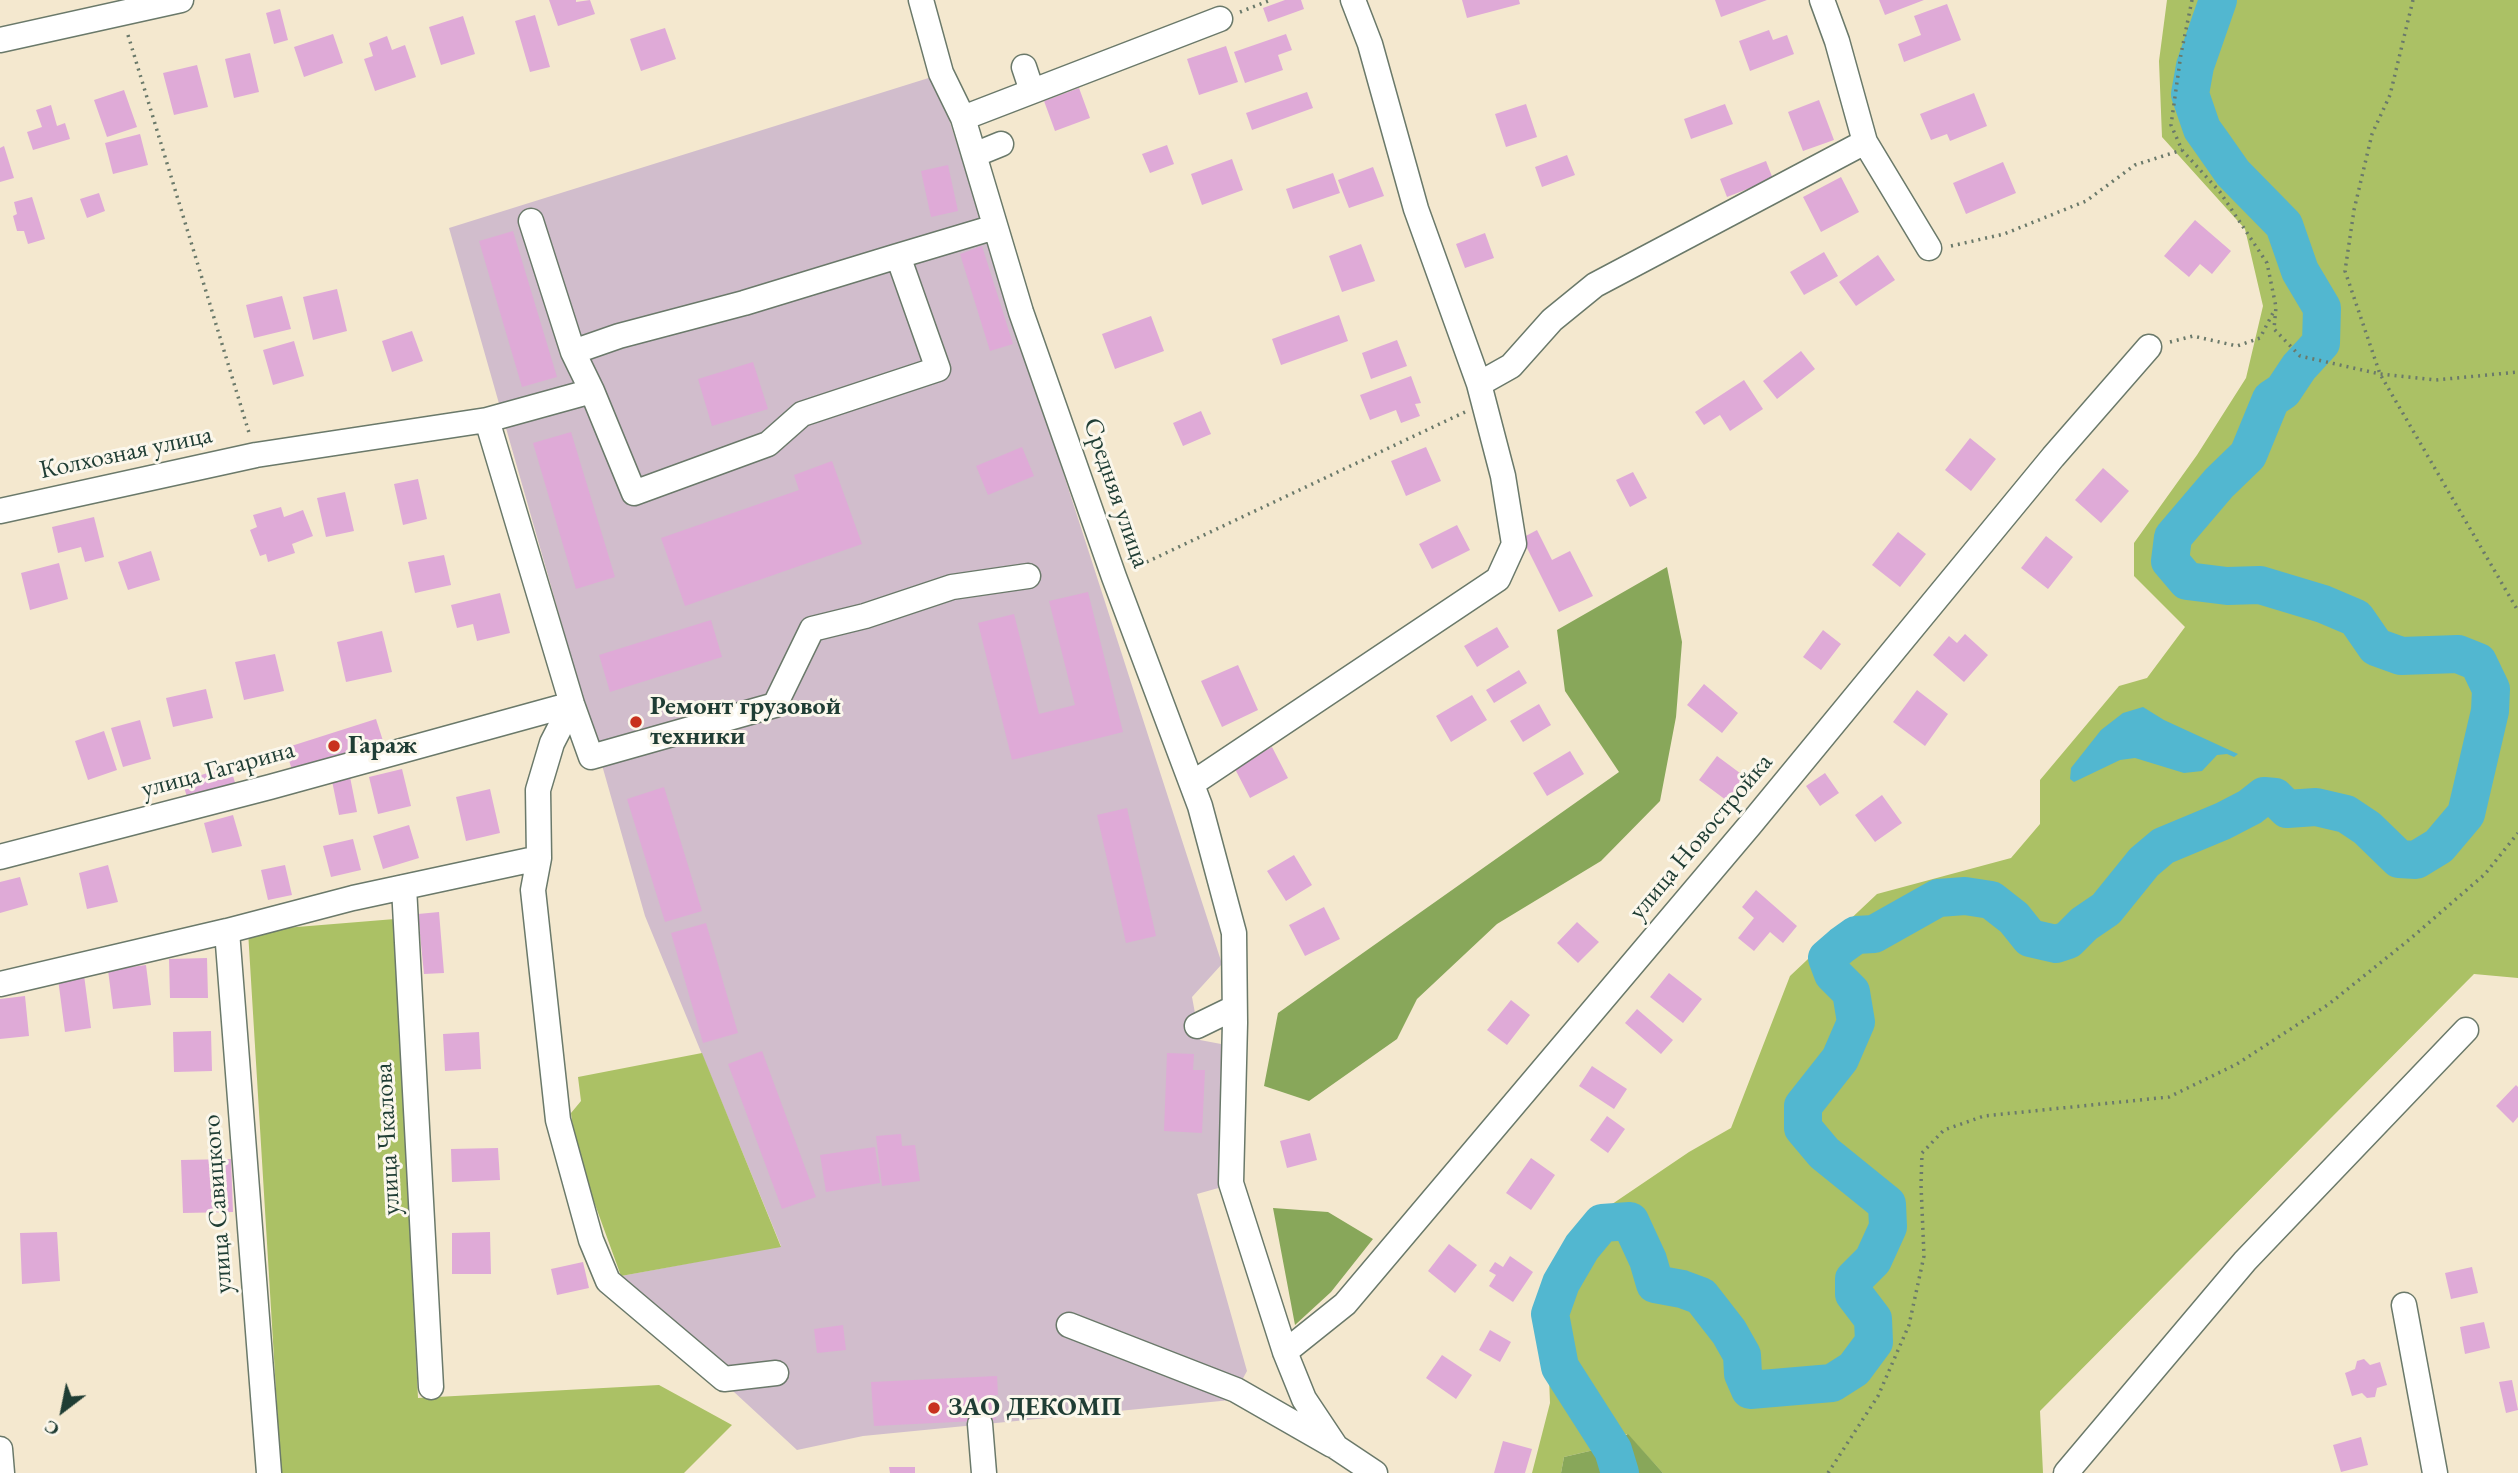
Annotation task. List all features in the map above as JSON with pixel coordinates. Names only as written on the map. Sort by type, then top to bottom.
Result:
[{"type":"street","points":[[0,40],[181,0]]},
{"type":"street","name":"Средняя улица","points":[[921,0],[942,73],[963,118],[1021,312],[1114,577],[1193,783],[1234,933],[1231,1183],[1285,1352],[1304,1399],[1336,1447]]},
{"type":"street","points":[[1193,783],[1498,579],[1514,544],[1503,475],[1481,394],[1416,209],[1370,44],[1353,0]]},
{"type":"street","points":[[1822,0],[1837,41],[1865,142],[1929,248]]},
{"type":"street","points":[[963,118],[1220,19]]},
{"type":"street","points":[[1024,67],[1032,92]]},
{"type":"street","points":[[1481,394],[1511,366],[1552,320],[1595,285],[1865,142]]},
{"type":"street","points":[[974,155],[1001,145]]},
{"type":"street","points":[[531,221],[573,352],[634,493],[768,444],[802,414],[938,369],[898,256]]},
{"type":"street","points":[[573,352],[619,336],[744,303],[995,227]]},
{"type":"street","name":"улица Новостройка","points":[[1285,1352],[1345,1304],[1750,825],[2053,457],[2149,347]]},
{"type":"street","name":"Колхозная улица","points":[[0,511],[260,455],[487,420],[592,391]]},
{"type":"street","points":[[487,420],[572,704],[591,758],[775,705],[812,629],[864,616],[952,587],[1028,576]]},
{"type":"street","points":[[572,704],[551,743],[538,790],[539,858],[533,890],[558,1120],[591,1240],[608,1282],[724,1379],[776,1373]]},
{"type":"street","name":"улица Гагарина","points":[[0,857],[283,784],[572,704]]},
{"type":"street","points":[[0,984],[404,887],[539,858]]},
{"type":"street","name":"улица Чкалова","points":[[404,887],[431,1387]]},
{"type":"street","name":"улица Савицкого","points":[[227,931],[269,1473]]},
{"type":"street","points":[[1197,1026],[1234,1008]]},
{"type":"street","points":[[2066,1473],[2245,1261],[2466,1031]]},
{"type":"street","points":[[2404,1305],[2435,1473]]},
{"type":"street","points":[[1069,1325],[1236,1390],[1336,1447],[1375,1473]]},
{"type":"street","points":[[981,1424],[984,1473]]},
{"type":"street","points":[[0,1449],[2,1473]]},
{"type":"path","points":[[1220,19],[1270,0]]},
{"type":"path","points":[[2192,0],[2171,125],[2182,150],[2220,192],[2267,263],[2276,307],[2274,329],[2300,356],[2380,374],[2436,380],[2518,372]]},
{"type":"path","points":[[2413,0],[2390,95],[2372,134],[2354,209],[2346,271],[2380,374],[2466,520],[2502,588],[2518,611]]},
{"type":"path","points":[[123,13],[128,38],[260,455]]},
{"type":"path","points":[[1929,248],[1952,246],[2004,234],[2087,201],[2134,165],[2182,150]]},
{"type":"path","points":[[2149,347],[2193,336],[2237,346],[2260,338],[2276,307]]},
{"type":"path","points":[[1114,577],[1481,394]]},
{"type":"path","points":[[1828,1473],[1878,1396],[1909,1325],[1924,1256],[1920,1185],[1922,1153],[1944,1130],[1984,1116],[2169,1097],[2237,1065],[2329,1004],[2410,939],[2485,874],[2518,833]]},
{"type":"shaded area","points":[[935,76],[1222,964],[1192,997],[1200,1040],[1221,1044],[1222,1187],[1197,1194],[1247,1371],[1231,1400],[863,1436],[797,1450],[734,1392],[599,1291],[608,1281],[621,1276],[781,1246],[645,916],[449,228]]},
{"type":"green space","points":[[2167,0],[2518,0],[2518,978],[2474,974],[2040,1411],[2043,1473],[1663,1473],[1627,1434],[1594,1450],[1564,1457],[1561,1473],[1532,1473],[1550,1403],[1545,1274],[1593,1217],[1689,1152],[1731,1128],[1790,976],[1877,894],[2011,858],[2040,824],[2040,780],[2119,686],[2147,678],[2185,627],[2134,576],[2134,543],[2197,455],[2246,378],[2263,306],[2245,229],[2162,137],[2159,61]]},
{"type":"green space","points":[[1667,567],[1682,642],[1676,717],[1660,801],[1601,861],[1497,924],[1417,999],[1397,1039],[1309,1101],[1264,1086],[1278,1013],[1619,772],[1565,691],[1557,630]]},
{"type":"green space","points":[[395,919],[418,1398],[659,1385],[732,1425],[684,1473],[281,1473],[248,931]]},
{"type":"green space","points":[[702,1053],[781,1247],[621,1276],[576,1152],[571,1113],[581,1101],[578,1077]]},
{"type":"green space","points":[[1273,1208],[1328,1212],[1373,1239],[1331,1292],[1295,1325]]},
{"type":"green space","points":[[1628,1434],[1663,1473],[1561,1473],[1564,1457],[1594,1450]]},
{"type":"water","points":[[2143,707],[2164,720],[2238,754],[2234,757],[2227,754],[2217,755],[2202,771],[2184,773],[2135,758],[2120,760],[2074,782],[2070,779],[2071,768],[2101,730],[2123,713]]},
{"type":"building","points":[[549,0],[590,0],[595,14],[558,26]]},
{"type":"building","points":[[1285,0],[1301,0],[1304,9],[1268,22],[1263,8]]},
{"type":"building","points":[[1462,0],[1519,0],[1520,4],[1467,18]]},
{"type":"building","points":[[1715,0],[1767,0],[1721,17]]},
{"type":"building","points":[[1879,0],[1924,0],[1885,15]]},
{"type":"building","points":[[1947,4],[1961,40],[1904,62],[1898,44],[1921,35],[1914,16]]},
{"type":"building","points":[[280,9],[288,40],[274,44],[266,13]]},
{"type":"building","points":[[535,15],[550,67],[530,72],[515,21]]},
{"type":"building","points":[[463,16],[475,54],[441,65],[429,27]]},
{"type":"building","points":[[665,28],[676,59],[641,71],[630,39]]},
{"type":"building","points":[[1769,30],[1773,40],[1787,35],[1794,54],[1750,71],[1739,41]]},
{"type":"building","points":[[333,34],[343,63],[304,77],[294,47]]},
{"type":"building","points":[[1286,34],[1292,50],[1278,55],[1283,70],[1245,83],[1234,52]]},
{"type":"building","points":[[387,36],[392,50],[405,45],[416,77],[375,91],[364,59],[373,56],[369,43]]},
{"type":"building","points":[[1226,46],[1238,82],[1199,95],[1187,59]]},
{"type":"building","points":[[250,53],[259,92],[234,98],[225,59]]},
{"type":"building","points":[[197,65],[208,107],[174,115],[163,73]]},
{"type":"building","points":[[1079,88],[1090,118],[1055,131],[1044,101]]},
{"type":"building","points":[[124,90],[137,127],[107,137],[94,100]]},
{"type":"building","points":[[1307,92],[1313,108],[1252,130],[1246,113]]},
{"type":"building","points":[[1974,93],[1987,126],[1950,141],[1947,134],[1931,140],[1920,114]]},
{"type":"building","points":[[1819,100],[1834,140],[1803,151],[1788,112]]},
{"type":"building","points":[[1526,104],[1537,137],[1506,147],[1495,114]]},
{"type":"building","points":[[1725,104],[1733,124],[1691,139],[1684,119]]},
{"type":"building","points":[[51,105],[57,126],[65,123],[70,139],[33,150],[27,132],[42,127],[36,110]]},
{"type":"building","points":[[140,134],[148,165],[113,174],[105,143]]},
{"type":"building","points":[[1167,145],[1174,164],[1150,173],[1142,154]]},
{"type":"building","points":[[4,146],[14,178],[0,182],[0,148]]},
{"type":"building","points":[[1567,155],[1575,175],[1542,187],[1535,167]]},
{"type":"building","points":[[1232,159],[1243,190],[1202,205],[1191,174]]},
{"type":"building","points":[[1766,161],[1773,179],[1727,197],[1720,179]]},
{"type":"building","points":[[2003,162],[2016,193],[1966,214],[1953,183]]},
{"type":"building","points":[[948,165],[958,211],[931,217],[921,171]]},
{"type":"building","points":[[1373,167],[1384,196],[1349,208],[1338,180]]},
{"type":"building","points":[[1333,173],[1340,193],[1293,209],[1286,189]]},
{"type":"building","points":[[1841,177],[1859,212],[1821,232],[1803,197]]},
{"type":"building","points":[[99,193],[105,211],[87,218],[80,199]]},
{"type":"building","points":[[32,197],[45,239],[28,244],[24,231],[17,231],[13,216],[17,214],[14,202]]},
{"type":"building","points":[[2195,220],[2231,251],[2212,274],[2200,264],[2189,277],[2164,256]]},
{"type":"building","points":[[513,231],[557,377],[522,387],[479,241]]},
{"type":"building","points":[[1485,233],[1494,258],[1465,268],[1456,244]]},
{"type":"building","points":[[1361,244],[1375,281],[1342,292],[1329,256]]},
{"type":"building","points":[[982,246],[1013,344],[990,351],[960,254]]},
{"type":"building","points":[[1824,252],[1838,276],[1804,295],[1790,272]]},
{"type":"building","points":[[1878,255],[1895,280],[1856,306],[1839,282]]},
{"type":"building","points":[[337,289],[347,331],[313,340],[303,297]]},
{"type":"building","points":[[282,296],[291,329],[254,338],[246,305]]},
{"type":"building","points":[[1339,315],[1348,341],[1281,365],[1272,339]]},
{"type":"building","points":[[1151,316],[1164,351],[1115,369],[1102,334]]},
{"type":"building","points":[[412,331],[423,361],[392,372],[382,341]]},
{"type":"building","points":[[1397,340],[1407,366],[1371,379],[1362,353]]},
{"type":"building","points":[[294,341],[304,376],[273,385],[263,350]]},
{"type":"building","points":[[1801,351],[1815,369],[1777,399],[1763,381]]},
{"type":"building","points":[[753,362],[768,409],[712,426],[698,379]]},
{"type":"building","points":[[1411,376],[1421,403],[1415,404],[1420,416],[1401,423],[1396,410],[1370,420],[1360,395]]},
{"type":"building","points":[[1744,380],[1763,409],[1730,431],[1720,415],[1704,425],[1695,412]]},
{"type":"building","points":[[1201,411],[1211,434],[1183,446],[1173,423]]},
{"type":"building","points":[[571,432],[615,577],[576,589],[533,443]]},
{"type":"building","points":[[1970,438],[1996,459],[1971,491],[1945,470]]},
{"type":"building","points":[[1022,447],[1034,476],[988,495],[976,466]]},
{"type":"building","points":[[1426,447],[1441,481],[1406,496],[1391,461]]},
{"type":"building","points":[[832,461],[862,544],[685,606],[661,538],[799,490],[794,475]]},
{"type":"building","points":[[2103,468],[2129,491],[2101,523],[2075,500]]},
{"type":"building","points":[[1633,472],[1647,498],[1630,507],[1616,480]]},
{"type":"building","points":[[418,479],[427,519],[403,525],[394,484]]},
{"type":"building","points":[[345,492],[354,531],[326,537],[317,498]]},
{"type":"building","points":[[281,507],[284,517],[303,510],[313,536],[292,544],[295,553],[268,562],[266,554],[260,556],[250,530],[257,527],[253,515]]},
{"type":"building","points":[[94,517],[104,557],[85,562],[81,547],[58,553],[52,527]]},
{"type":"building","points":[[1457,525],[1470,550],[1432,569],[1419,544]]},
{"type":"building","points":[[1537,530],[1552,560],[1570,551],[1593,596],[1559,612],[1522,538]]},
{"type":"building","points":[[1898,532],[1926,554],[1900,587],[1872,565]]},
{"type":"building","points":[[2046,536],[2073,557],[2048,589],[2021,568]]},
{"type":"building","points":[[151,551],[160,580],[128,590],[118,562]]},
{"type":"building","points":[[444,555],[451,585],[415,593],[408,562]]},
{"type":"building","points":[[59,563],[68,599],[30,610],[21,573]]},
{"type":"building","points":[[1088,592],[1123,732],[1012,760],[978,623],[1014,614],[1039,714],[1075,705],[1049,601]]},
{"type":"building","points":[[500,593],[510,633],[477,641],[473,624],[457,628],[451,605]]},
{"type":"building","points":[[711,620],[722,657],[610,692],[599,655]]},
{"type":"building","points":[[1497,627],[1509,647],[1477,667],[1464,646]]},
{"type":"building","points":[[1823,630],[1841,644],[1821,670],[1803,657]]},
{"type":"building","points":[[382,631],[392,672],[346,682],[337,642]]},
{"type":"building","points":[[1965,634],[1988,655],[1964,682],[1933,655],[1949,636],[1957,643]]},
{"type":"building","points":[[275,654],[284,691],[244,700],[235,662]]},
{"type":"building","points":[[1238,665],[1258,710],[1222,727],[1201,681]]},
{"type":"building","points":[[1519,670],[1527,683],[1494,703],[1486,690]]},
{"type":"building","points":[[1704,684],[1738,713],[1722,733],[1687,705]]},
{"type":"building","points":[[206,689],[213,718],[173,727],[166,698]]},
{"type":"building","points":[[1917,690],[1948,714],[1925,746],[1893,722]]},
{"type":"building","points":[[1472,695],[1487,720],[1451,742],[1436,716]]},
{"type":"building","points":[[1539,704],[1551,725],[1523,742],[1510,721]]},
{"type":"building","name":"Гараж","points":[[376,719],[384,744],[293,773],[285,748]]},
{"type":"building","points":[[140,720],[151,759],[123,767],[111,728]]},
{"type":"building","points":[[104,731],[117,770],[88,780],[75,741]]},
{"type":"building","points":[[1272,747],[1288,778],[1250,798],[1234,767]]},
{"type":"building","points":[[1570,751],[1584,774],[1547,796],[1533,773]]},
{"type":"building","points":[[1717,756],[1748,779],[1730,803],[1699,780]]},
{"type":"building","points":[[230,766],[236,786],[188,800],[182,781]]},
{"type":"building","points":[[402,769],[411,806],[378,814],[369,777]]},
{"type":"building","points":[[1825,773],[1839,793],[1820,806],[1806,786]]},
{"type":"building","points":[[350,777],[357,812],[339,815],[332,781]]},
{"type":"building","points":[[664,787],[702,911],[665,922],[627,799]]},
{"type":"building","points":[[490,789],[500,833],[466,841],[456,797]]},
{"type":"building","points":[[1882,795],[1902,823],[1875,842],[1855,815]]},
{"type":"building","points":[[1127,808],[1156,936],[1126,943],[1097,815]]},
{"type":"building","points":[[233,815],[242,846],[212,853],[204,823]]},
{"type":"building","points":[[409,825],[419,858],[383,869],[373,836]]},
{"type":"building","points":[[353,839],[361,870],[331,877],[323,846]]},
{"type":"building","points":[[1294,855],[1312,885],[1286,901],[1267,871]]},
{"type":"building","points":[[108,865],[118,902],[87,909],[79,873]]},
{"type":"building","points":[[285,865],[292,895],[268,900],[261,870]]},
{"type":"building","points":[[20,877],[28,905],[0,913],[0,882]]},
{"type":"building","points":[[1756,890],[1797,926],[1783,943],[1770,932],[1754,951],[1738,938],[1754,918],[1742,907]]},
{"type":"building","points":[[1324,907],[1340,939],[1305,956],[1289,925]]},
{"type":"building","points":[[439,912],[444,973],[424,974],[418,914]]},
{"type":"building","points":[[1577,922],[1599,942],[1578,963],[1557,943]]},
{"type":"building","points":[[706,923],[738,1033],[703,1043],[671,933]]},
{"type":"building","points":[[207,958],[208,998],[170,998],[169,959]]},
{"type":"building","points":[[146,965],[151,1005],[113,1009],[108,970]]},
{"type":"building","points":[[1669,973],[1702,999],[1683,1023],[1650,997]]},
{"type":"building","points":[[84,975],[91,1028],[65,1032],[58,979]]},
{"type":"building","points":[[25,996],[29,1036],[0,1039],[0,999]]},
{"type":"building","points":[[1511,1000],[1530,1015],[1507,1045],[1487,1030]]},
{"type":"building","points":[[1637,1009],[1673,1040],[1661,1054],[1625,1023]]},
{"type":"building","points":[[211,1031],[212,1071],[174,1072],[173,1032]]},
{"type":"building","points":[[479,1032],[481,1069],[445,1071],[443,1034]]},
{"type":"building","points":[[762,1051],[816,1197],[782,1209],[728,1064]]},
{"type":"building","points":[[1167,1053],[1194,1054],[1193,1070],[1205,1070],[1202,1133],[1164,1131]]},
{"type":"building","points":[[1592,1066],[1627,1089],[1614,1109],[1579,1086]]},
{"type":"building","points":[[2516,1085],[2518,1117],[2513,1123],[2496,1106]]},
{"type":"building","points":[[1607,1116],[1625,1129],[1608,1153],[1590,1140]]},
{"type":"building","points":[[1310,1133],[1317,1160],[1287,1168],[1280,1141]]},
{"type":"building","points":[[901,1134],[902,1146],[915,1145],[920,1181],[882,1186],[876,1136]]},
{"type":"building","points":[[875,1147],[880,1183],[826,1192],[820,1155]]},
{"type":"building","points":[[498,1148],[500,1180],[452,1182],[451,1149]]},
{"type":"building","points":[[1531,1158],[1555,1175],[1531,1210],[1506,1193]]},
{"type":"building","points":[[231,1159],[233,1212],[183,1213],[181,1160]]},
{"type":"building","points":[[57,1232],[60,1281],[22,1284],[20,1233]]},
{"type":"building","points":[[490,1232],[491,1274],[452,1274],[452,1233]]},
{"type":"building","points":[[1449,1244],[1477,1265],[1455,1293],[1428,1271]]},
{"type":"building","points":[[1510,1256],[1533,1272],[1513,1302],[1489,1286],[1496,1275],[1489,1271],[1495,1262],[1503,1267]]},
{"type":"building","points":[[583,1262],[589,1288],[557,1295],[551,1269]]},
{"type":"building","points":[[2472,1267],[2478,1293],[2451,1299],[2445,1273]]},
{"type":"building","points":[[2484,1322],[2490,1348],[2465,1354],[2460,1327]]},
{"type":"building","points":[[843,1325],[846,1350],[817,1353],[814,1329]]},
{"type":"building","points":[[1490,1330],[1511,1342],[1500,1362],[1479,1350]]},
{"type":"building","points":[[1442,1355],[1472,1375],[1456,1399],[1426,1378]]},
{"type":"building","points":[[2364,1359],[2370,1365],[2380,1362],[2387,1385],[2377,1388],[2375,1397],[2367,1398],[2362,1393],[2352,1396],[2345,1373],[2355,1369],[2357,1361]]},
{"type":"building","name":"ЗАО ДЕКОМП","points":[[997,1376],[996,1420],[874,1426],[871,1382]]},
{"type":"building","points":[[2512,1380],[2518,1410],[2506,1413],[2499,1382]]},
{"type":"building","points":[[2361,1437],[2368,1465],[2341,1472],[2333,1445]]},
{"type":"building","points":[[1503,1441],[1532,1449],[1525,1473],[1494,1473]]},
{"type":"building","points":[[889,1467],[915,1467],[915,1473],[890,1473]]},
{"type":"waterway","points":[[1620,1473],[1613,1450],[1560,1367],[1550,1314],[1561,1283],[1582,1247],[1602,1223],[1630,1221],[1648,1260],[1655,1284],[1701,1296],[1729,1332],[1742,1355],[1743,1374],[1750,1390],[1832,1383],[1854,1369],[1874,1342],[1873,1319],[1854,1294],[1854,1279],[1873,1260],[1888,1227],[1887,1204],[1824,1153],[1803,1128],[1803,1106],[1840,1059],[1856,1022],[1851,992],[1833,974],[1827,958],[1842,945],[1856,935],[1874,934],[1938,898],[1965,896],[1991,900],[2014,918],[2030,938],[2056,944],[2068,940],[2084,924],[2106,909],[2144,862],[2163,846],[2223,821],[2250,807],[2264,796],[2275,797],[2287,809],[2316,807],[2346,814],[2367,828],[2399,859],[2416,860],[2439,846],[2466,814],[2490,711],[2491,689],[2478,662],[2458,654],[2401,656],[2376,647],[2356,618],[2323,604],[2260,585],[2227,586],[2187,581],[2170,561],[2173,537],[2219,483],[2248,455],[2271,399],[2283,391],[2299,367],[2321,343],[2322,308],[2300,271],[2284,225],[2233,173],[2202,129],[2190,94],[2195,66],[2218,0]]},
{"type":"place","name":"Ремонт грузовой техники","points":[[636,722]]},
{"type":"place","name":"Гараж","points":[[334,746]]},
{"type":"place","name":"ЗАО ДЕКОМП","points":[[934,1408]]}]
